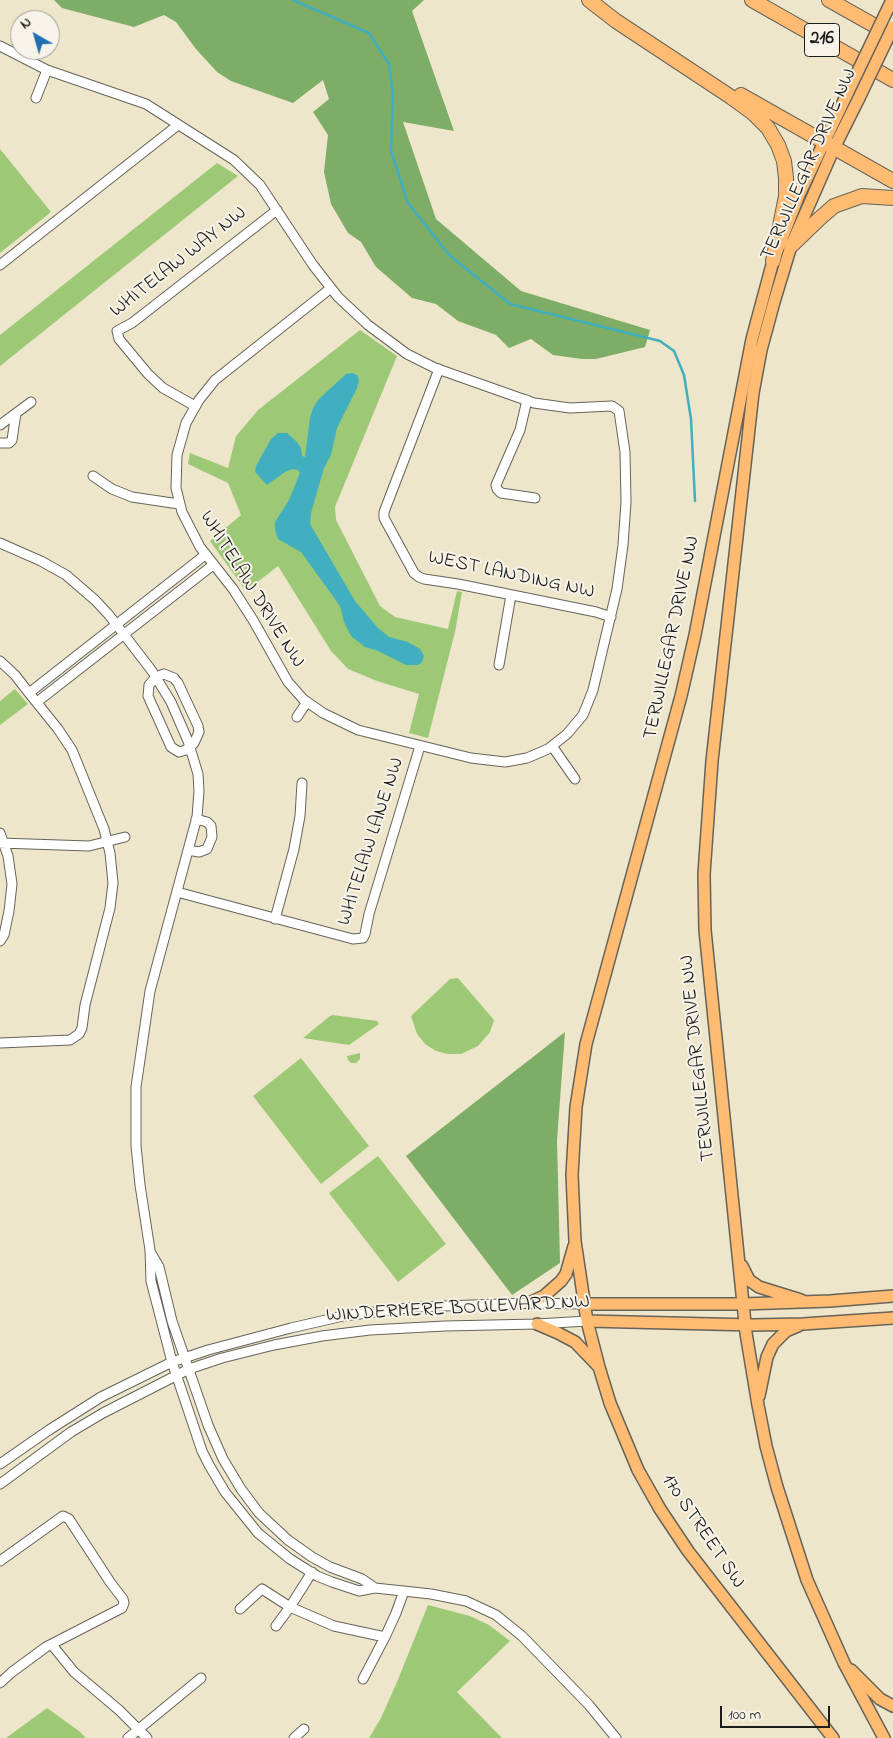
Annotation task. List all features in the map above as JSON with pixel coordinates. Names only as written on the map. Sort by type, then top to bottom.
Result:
[{"type":"highway","points":[[589,0],[616,21],[753,113],[768,128],[778,145],[784,161],[786,196],[773,261]]},
{"type":"highway","name":"216","points":[[752,0],[893,80]]},
{"type":"highway","name":"216","points":[[830,0],[893,36]]},
{"type":"highway","points":[[660,49],[893,181]]},
{"type":"highway","points":[[791,246],[834,206],[862,196],[893,198]]},
{"type":"main road","name":"TERWILLEGAR DRIVE NW","points":[[745,1325],[705,930],[704,874],[707,817],[747,433],[764,340],[791,246],[848,92],[892,0]]},
{"type":"main road","name":"TERWILLEGAR DRIVE NW","points":[[588,1321],[575,1241],[573,1165],[576,1107],[586,1044],[682,696],[749,352],[773,261],[799,195],[859,98],[893,27]]},
{"type":"main road","points":[[530,1302],[544,1296],[561,1281],[566,1274],[575,1241]]},
{"type":"main road","points":[[738,1257],[749,1280],[759,1287],[808,1302]]},
{"type":"main road","name":"WINDERMERE BOULEVARD NW","points":[[584,1304],[743,1304],[893,1296]]},
{"type":"main road","name":"WINDERMERE BOULEVARD NW","points":[[588,1321],[745,1325],[803,1324],[893,1318]]},
{"type":"main road","name":"170 STREET SW","points":[[588,1321],[610,1403],[638,1470],[660,1508],[688,1551],[833,1738]]},
{"type":"main road","points":[[537,1324],[575,1342],[599,1367]]},
{"type":"main road","points":[[758,1405],[768,1357],[773,1344],[786,1332],[803,1324]]},
{"type":"main road","points":[[745,1325],[758,1405],[775,1479],[807,1580],[844,1663],[884,1738]]},
{"type":"main road","points":[[844,1663],[880,1699],[893,1706]]},
{"type":"main road","points":[[814,1714],[825,1738]]},
{"type":"street","points":[[0,46],[47,70],[146,104],[242,165],[254,177],[278,210],[313,265],[331,288],[350,310],[368,325],[407,354],[439,369],[527,400],[520,430],[496,485],[497,489],[501,492],[535,498]]},
{"type":"street","points":[[36,98],[47,70]]},
{"type":"street","points":[[0,265],[178,125]]},
{"type":"street","name":"WHITELAW WAY NW","points":[[195,406],[163,388],[148,374],[119,339],[118,331],[132,323],[278,210]]},
{"type":"street","name":"WHITELAW DRIVE NW","points":[[331,288],[215,380],[195,406],[186,423],[178,449],[176,488],[179,504],[192,535],[205,555],[233,589],[288,682],[307,702],[334,720],[358,730],[420,746],[471,758],[505,762],[527,758],[552,746],[567,734],[582,715],[594,690],[617,589],[623,545],[626,502],[625,452],[619,411],[612,406],[570,408],[527,400]]},
{"type":"street","name":"WEST LANDING NW","points":[[439,369],[388,496],[384,512],[384,518],[414,573],[419,577],[510,594],[596,612],[611,617]]},
{"type":"street","points":[[0,425],[31,402]]},
{"type":"street","points":[[0,443],[9,443],[12,440],[16,413]]},
{"type":"street","points":[[93,476],[112,489],[132,497],[179,504]]},
{"type":"street","points":[[0,543],[41,561],[66,575],[95,600],[117,624],[156,677],[171,702],[190,746],[198,774],[199,791],[196,819],[151,987],[136,1087],[136,1146],[150,1250],[151,1281],[172,1362],[202,1451],[225,1492],[244,1517],[265,1540],[290,1559],[332,1582],[359,1591],[375,1588],[431,1594],[483,1608],[507,1623],[522,1636],[589,1705],[616,1738]]},
{"type":"street","points":[[30,693],[205,555]]},
{"type":"street","points":[[37,702],[214,565]]},
{"type":"street","points":[[499,665],[510,594]]},
{"type":"street","points":[[0,661],[30,693],[72,750],[108,842],[113,868],[112,896],[85,1005],[82,1028],[79,1034],[70,1040],[0,1043]]},
{"type":"street","points":[[164,674],[174,678],[187,700],[198,726],[198,732],[190,746],[186,750],[179,752],[171,747],[148,696],[149,685],[156,677],[164,674]]},
{"type":"street","points":[[297,717],[307,702]]},
{"type":"street","name":"WHITELAW LANE NW","points":[[177,892],[353,939],[362,938],[365,934],[369,914],[420,746]]},
{"type":"street","points":[[552,746],[575,779]]},
{"type":"street","points":[[276,919],[294,849],[300,816],[302,783]]},
{"type":"street","points":[[188,850],[199,852],[207,849],[212,837],[211,826],[207,822],[196,819]]},
{"type":"street","points":[[0,833],[10,864],[12,884],[4,935],[0,941]]},
{"type":"street","points":[[2,843],[88,846],[125,837]]},
{"type":"street","points":[[150,1250],[159,1266],[172,1321],[208,1425],[223,1459],[241,1489],[259,1513],[288,1540],[312,1558],[362,1579],[375,1588]]},
{"type":"street","name":"WINDERMERE BOULEVARD NW","points":[[0,1464],[101,1397],[172,1362],[290,1328],[343,1316],[416,1307],[530,1302],[584,1304]]},
{"type":"street","name":"WINDERMERE BOULEVARD NW","points":[[0,1484],[71,1432],[131,1397],[189,1369],[222,1358],[274,1345],[370,1330],[588,1321]]},
{"type":"street","points":[[0,1561],[63,1516],[70,1519],[124,1603],[122,1608],[52,1645],[12,1672],[0,1683]]},
{"type":"street","points":[[276,1626],[312,1572]]},
{"type":"street","points":[[240,1609],[262,1589],[290,1607],[334,1626],[386,1637]]},
{"type":"street","points":[[363,1679],[386,1637],[404,1591]]},
{"type":"street","points":[[52,1645],[74,1672],[119,1710],[147,1738]]},
{"type":"street","points":[[128,1738],[201,1678]]},
{"type":"street","points":[[294,1738],[304,1729]]},
{"type":"green space","points":[[54,0],[424,0],[412,11],[454,131],[403,122],[436,219],[521,291],[650,330],[645,347],[596,359],[553,355],[531,339],[509,348],[496,335],[458,321],[436,304],[412,298],[376,267],[361,242],[348,233],[331,204],[324,172],[328,135],[313,112],[329,99],[323,80],[293,103],[231,81],[217,72],[196,49],[176,22],[164,15],[134,27],[62,8]]},
{"type":"green space","points":[[0,149],[51,212],[0,253]]},
{"type":"green space","points":[[217,163],[238,176],[0,366],[0,335]]},
{"type":"green space","points":[[360,330],[397,356],[335,507],[336,520],[380,606],[395,617],[448,629],[457,591],[462,592],[455,632],[428,738],[409,733],[419,694],[377,681],[348,669],[331,651],[278,566],[246,591],[210,541],[241,515],[228,483],[188,464],[190,453],[228,468],[236,436],[258,410]]},
{"type":"green space","points":[[15,689],[28,704],[0,725],[0,701]]},
{"type":"green space","points":[[458,978],[494,1020],[490,1032],[478,1046],[461,1054],[448,1054],[436,1051],[425,1044],[417,1034],[411,1016],[450,979]]},
{"type":"green space","points":[[333,1015],[377,1021],[379,1024],[349,1045],[303,1038]]},
{"type":"green space","points":[[565,1032],[557,1140],[560,1263],[512,1295],[406,1156]]},
{"type":"green space","points":[[360,1053],[360,1059],[356,1063],[351,1063],[348,1060],[347,1056]]},
{"type":"green space","points":[[301,1058],[369,1146],[321,1184],[253,1096]]},
{"type":"green space","points":[[378,1156],[446,1244],[398,1282],[329,1193]]},
{"type":"green space","points":[[428,1605],[470,1616],[489,1625],[510,1641],[457,1692],[502,1738],[369,1738],[381,1718],[397,1682]]},
{"type":"green space","points":[[47,1708],[86,1738],[6,1738]]},
{"type":"water","points":[[352,373],[357,375],[359,380],[357,388],[337,428],[331,455],[324,468],[311,513],[310,524],[355,601],[378,628],[389,637],[408,642],[420,649],[424,656],[422,662],[418,665],[406,665],[378,651],[365,647],[351,636],[344,622],[340,606],[301,552],[278,539],[275,522],[289,500],[300,473],[298,470],[293,469],[285,472],[267,485],[255,472],[256,466],[271,439],[278,433],[287,433],[297,442],[301,448],[302,456],[305,457],[313,408],[319,399],[346,374]]},
{"type":"waterway","points":[[293,0],[369,33],[389,64],[393,94],[391,151],[408,203],[449,255],[510,304],[660,341],[674,351],[684,375],[691,419],[695,501]]}]
